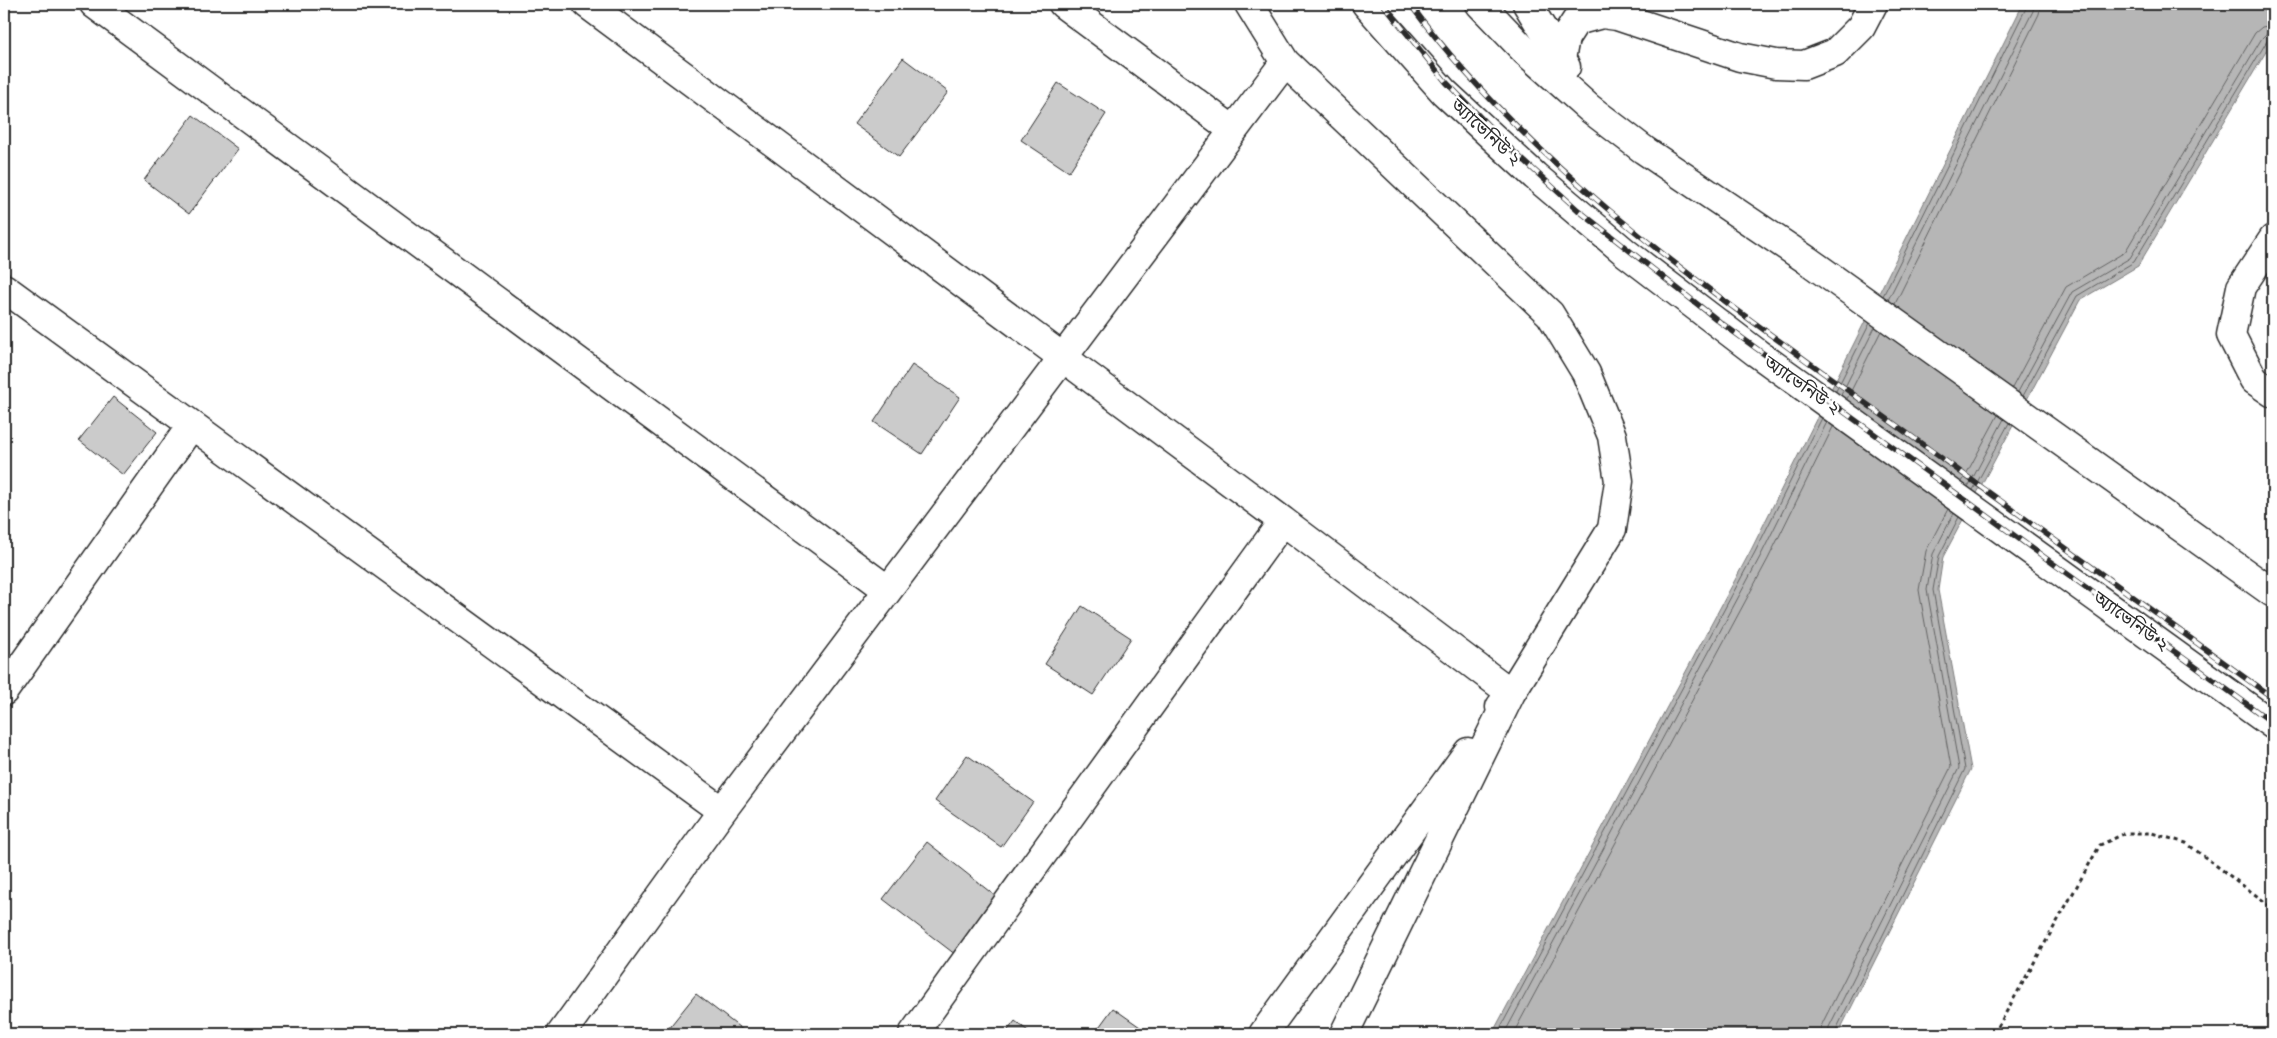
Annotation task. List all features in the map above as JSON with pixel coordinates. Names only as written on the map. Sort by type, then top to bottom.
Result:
[{"type":"street","points":[[94,4],[888,590]]},
{"type":"street","points":[[587,4],[1283,521],[1511,693]]},
{"type":"street","points":[[1063,4],[1234,130]]},
{"type":"street","points":[[1249,4],[1285,62],[1550,314],[1586,373],[1612,436],[1619,481],[1612,529],[1511,693],[1263,1034]]},
{"type":"street","name":"অ্যাভেনিউ ২","points":[[1366,4],[1444,92],[1535,176],[1626,252],[1758,353],[2046,559],[2273,725]]},
{"type":"street","points":[[1480,4],[1526,52],[1589,108],[1644,150],[1807,260],[2273,593]]},
{"type":"street","points":[[1526,4],[1589,108]]},
{"type":"street","points":[[1561,59],[1565,38],[1576,21],[1602,14],[1617,16],[1740,57],[1776,64],[1804,65],[1835,54],[1861,27],[1873,4]]},
{"type":"street","points":[[561,1034],[722,812],[1285,62]]},
{"type":"street","points":[[2273,218],[2241,287],[2231,334],[2254,380],[2273,393]]},
{"type":"street","points":[[2241,287],[2273,239]]},
{"type":"street","points":[[4,288],[722,812]]},
{"type":"street","points":[[4,690],[191,426]]},
{"type":"street","points":[[913,1034],[1283,521]]},
{"type":"street","points":[[1344,1034],[1511,693]]},
{"type":"path","points":[[1994,1034],[2100,845],[2126,834],[2152,833],[2186,843],[2273,908]]},
{"type":"water","points":[[2023,4],[2273,4],[2273,40],[2138,266],[2080,300],[1943,557],[1938,590],[1971,769],[1838,1034],[1492,1034],[1751,550]]},
{"type":"building","points":[[903,58],[948,92],[899,157],[854,124]]},
{"type":"building","points":[[1058,83],[1106,114],[1069,172],[1021,140]]},
{"type":"building","points":[[193,115],[238,149],[189,214],[144,180]]},
{"type":"building","points":[[912,365],[960,397],[922,454],[874,422]]},
{"type":"building","points":[[113,397],[157,432],[123,475],[79,440]]},
{"type":"building","points":[[1082,606],[1131,638],[1093,695],[1045,664]]},
{"type":"building","points":[[967,755],[1033,802],[1001,847],[935,801]]},
{"type":"building","points":[[927,842],[1004,903],[960,958],[883,899]]},
{"type":"building","points":[[696,994],[748,1034],[664,1034]]},
{"type":"building","points":[[1113,1008],[1150,1034],[1094,1034]]},
{"type":"building","points":[[1015,1021],[1032,1034],[1005,1034]]},
{"type":"railway","points":[[1383,4],[1446,82],[1512,150],[1578,210],[1720,322],[2273,723]]},
{"type":"railway","points":[[1410,4],[1457,62],[1507,117],[1561,169],[1676,264],[2273,698]]}]
